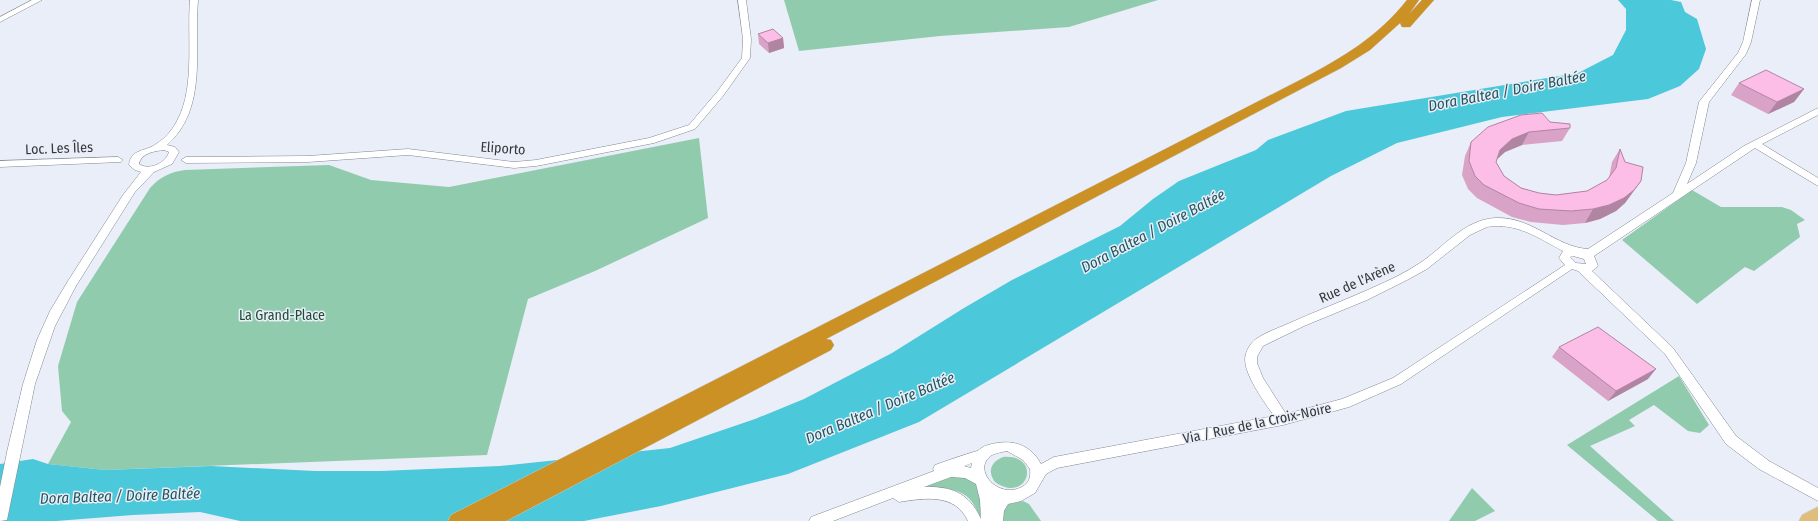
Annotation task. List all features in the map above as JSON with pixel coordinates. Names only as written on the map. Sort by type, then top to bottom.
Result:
[{"type":"highway","points":[[488,521],[1351,58],[1381,37],[1413,0]]},
{"type":"highway","points":[[458,521],[812,346],[1318,88],[1363,60],[1395,37],[1428,0]]},
{"type":"main road","points":[[1808,521],[1818,515]]},
{"type":"street","points":[[0,20],[38,0]]},
{"type":"street","points":[[0,520],[22,412],[44,340],[58,310],[138,167],[151,169],[167,162],[171,147],[189,102],[192,86],[194,0]]},
{"type":"street","name":"Eliporto","points":[[167,162],[186,160],[308,159],[408,152],[514,165],[536,163],[651,141],[692,127],[720,94],[746,58],[747,39],[742,0]]},
{"type":"street","points":[[1677,195],[1691,162],[1704,102],[1742,54],[1747,42],[1756,0]]},
{"type":"street","name":"Via / Rue de la Croix-Noire","points":[[1037,475],[1041,470],[1054,463],[1283,420],[1345,403],[1397,381],[1709,173],[1756,144],[1818,111]]},
{"type":"street","points":[[1756,144],[1818,183]]},
{"type":"street","name":"Loc. Les Îles","points":[[0,164],[118,160],[138,167],[158,148],[171,147]]},
{"type":"street","name":"Eliporto","points":[[171,147],[186,160]]},
{"type":"street","name":"Rue de l'Arène","points":[[1283,420],[1257,378],[1251,363],[1253,351],[1259,344],[1388,287],[1438,256],[1472,229],[1487,222],[1505,222],[1521,226],[1540,234],[1578,261]]},
{"type":"street","points":[[1578,261],[1669,351],[1731,440],[1764,464],[1818,495]]},
{"type":"street","points":[[816,521],[842,512],[878,499],[951,471],[967,472],[993,494],[1006,497],[1018,496],[1033,486],[1037,475],[1037,469],[1031,458],[1024,452],[1007,446],[994,448],[983,454],[944,467],[842,512]]},
{"type":"street","points":[[983,454],[977,466],[987,500],[988,521]]},
{"type":"street","name":"Via / Rue de la Croix-Noire","points":[[1031,458],[1039,461],[1054,463]]},
{"type":"street","points":[[878,499],[927,491],[944,493],[955,498],[966,506],[973,513],[975,521]]},
{"type":"street","points":[[996,521],[998,507],[1006,497]]},
{"type":"green space","points":[[784,0],[1158,0],[1069,27],[940,36],[799,51]]},
{"type":"green space","name":"La Grand-Place","points":[[699,138],[708,218],[595,271],[528,299],[487,455],[105,470],[48,464],[71,422],[62,411],[58,366],[77,302],[150,188],[166,176],[185,170],[329,165],[371,180],[449,187]]},
{"type":"green space","points":[[1692,190],[1721,207],[1782,207],[1791,210],[1805,220],[1797,224],[1800,237],[1754,271],[1745,267],[1697,304],[1622,240]]},
{"type":"green space","points":[[1679,376],[1709,425],[1700,433],[1688,431],[1654,405],[1629,420],[1635,426],[1590,446],[1674,521],[1658,521],[1567,445]]},
{"type":"green space","points":[[1003,457],[1015,458],[1023,463],[1027,470],[1023,483],[1016,487],[1006,487],[995,482],[991,474],[992,467],[996,461]]},
{"type":"green space","points":[[956,475],[968,476],[974,480],[977,485],[981,501],[980,518],[971,501],[960,492],[945,488],[926,486],[944,477]]},
{"type":"green space","points":[[1472,488],[1495,511],[1475,521],[1449,521]]},
{"type":"green space","points":[[1023,501],[1029,504],[1041,521],[1001,521],[1002,511],[1009,504]]},
{"type":"water","name":"Dora Baltea / Doire Baltée","points":[[1618,0],[1671,0],[1681,2],[1685,12],[1697,19],[1706,49],[1699,69],[1680,86],[1648,99],[1502,117],[1397,143],[1331,176],[919,422],[788,474],[661,506],[584,521],[240,521],[200,512],[56,521],[0,521],[0,464],[33,459],[48,464],[105,470],[211,466],[315,471],[381,471],[500,466],[670,448],[755,419],[804,399],[892,353],[1012,280],[1120,226],[1153,199],[1179,181],[1256,150],[1268,140],[1346,111],[1578,73],[1613,55],[1626,30],[1626,9]]},
{"type":"building","points":[[773,29],[783,38],[768,43],[758,34]]},
{"type":"building","points":[[1766,70],[1804,89],[1777,102],[1739,83]]},
{"type":"building","points":[[1542,113],[1550,122],[1570,124],[1570,128],[1529,132],[1512,139],[1500,150],[1496,162],[1504,176],[1521,188],[1539,193],[1556,195],[1587,191],[1607,180],[1616,168],[1620,149],[1625,162],[1643,167],[1641,181],[1634,190],[1624,198],[1609,205],[1593,209],[1571,211],[1539,209],[1519,203],[1484,185],[1475,176],[1469,161],[1471,142],[1488,127],[1521,115]]},
{"type":"building","points":[[1598,327],[1656,369],[1616,391],[1559,347]]}]
